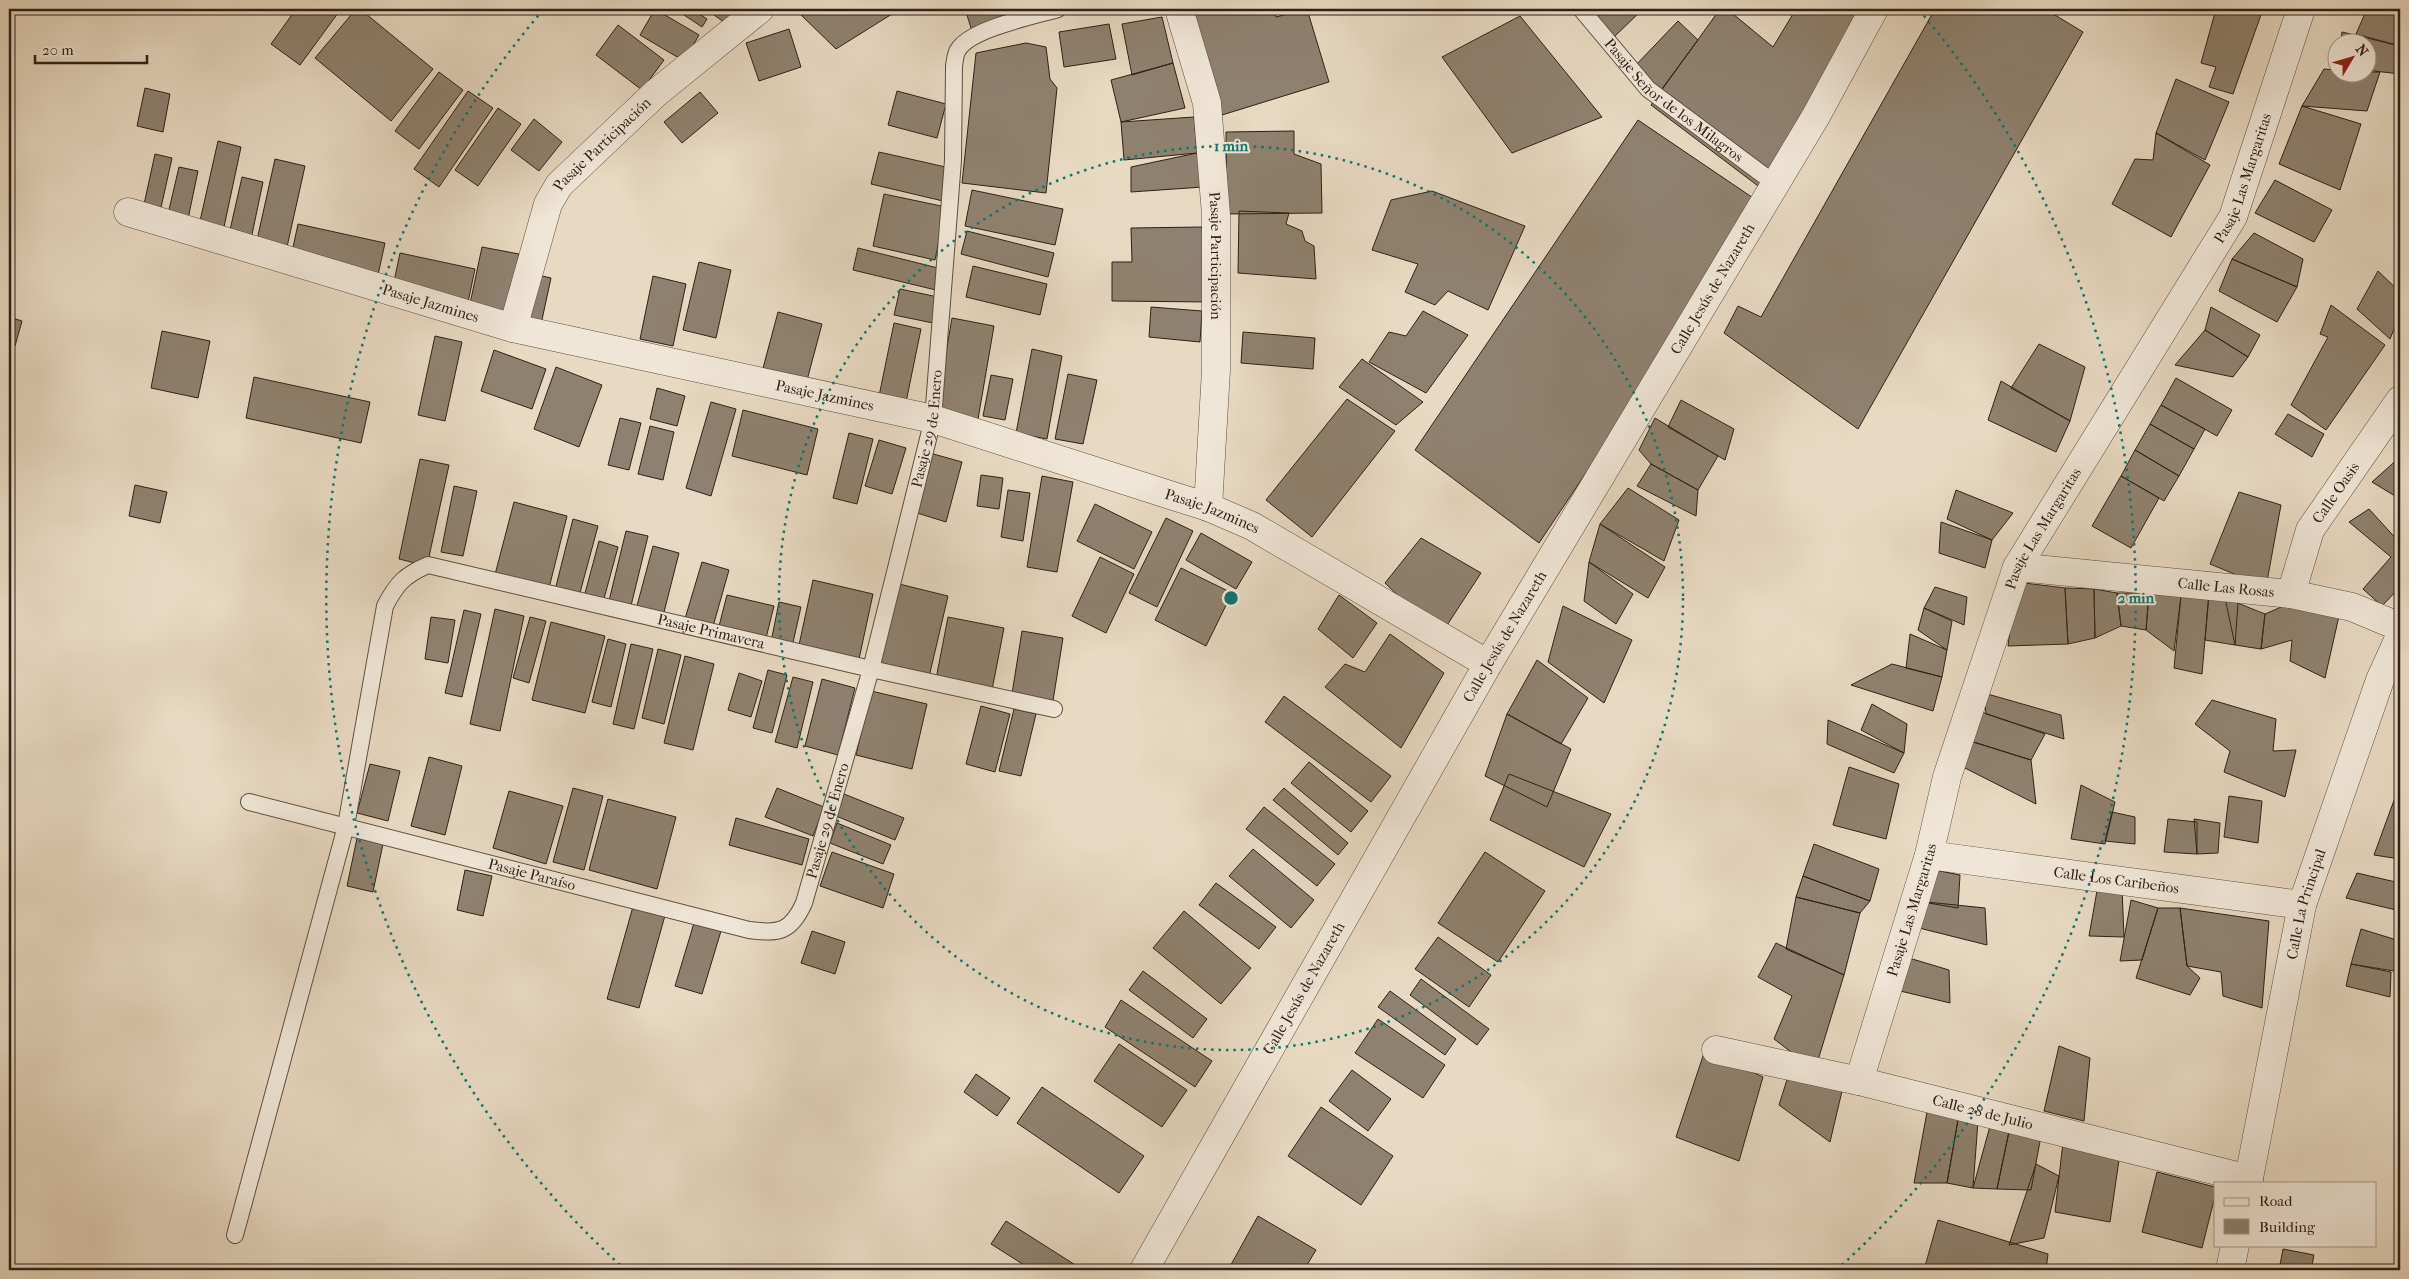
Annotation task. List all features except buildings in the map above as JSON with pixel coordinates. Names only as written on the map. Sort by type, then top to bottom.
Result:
[{"type":"street","name":"Pasaje Participación","points":[[513,328],[548,204],[559,185],[656,93],[760,9]]},
{"type":"street","name":"Pasaje Participación","points":[[1179,9],[1207,103],[1216,215],[1216,370],[1208,507]]},
{"type":"street","name":"Calle Jesús de Nazareth","points":[[1144,1270],[1488,664],[1774,183],[1816,116],[1874,9]]},
{"type":"street","name":"Pasaje Las Margaritas","points":[[1859,1081],[1929,855],[1947,777],[2017,567],[2233,217],[2301,9]]},
{"type":"street","name":"Pasaje Jazmines","points":[[128,212],[513,328],[933,419],[1208,507],[1252,526],[1488,664]]},
{"type":"street","name":"Calle Oasis","points":[[2291,594],[2310,530],[2400,400]]},
{"type":"street","name":"Calle Las Rosas","points":[[2017,567],[2291,594],[2352,607],[2400,628]]},
{"type":"street","name":"Calle La Principal","points":[[2248,1181],[2302,905],[2380,680],[2400,636]]},
{"type":"street","name":"Calle Los Caribeños","points":[[1929,855],[2302,905]]},
{"type":"street","name":"Calle 28 de Julio","points":[[1716,1050],[1859,1081],[2248,1181]]},
{"type":"street","points":[[2230,1270],[2235,1246]]},
{"type":"lane","name":"Pasaje 29 de Enero","points":[[804,903],[871,669],[933,419],[953,160],[954,66],[957,51],[967,40],[987,31],[1058,9]]},
{"type":"lane","name":"Pasaje Señor de los Milagros","points":[[1581,9],[1648,89],[1774,183]]},
{"type":"lane","name":"Pasaje Primavera","points":[[346,826],[385,606],[394,589],[409,574],[428,565],[871,669],[1054,709]]},
{"type":"lane","name":"Pasaje Paraíso","points":[[248,802],[749,930],[765,932],[790,927],[798,918],[804,903]]},
{"type":"lane","points":[[235,1235],[346,826]]}]
